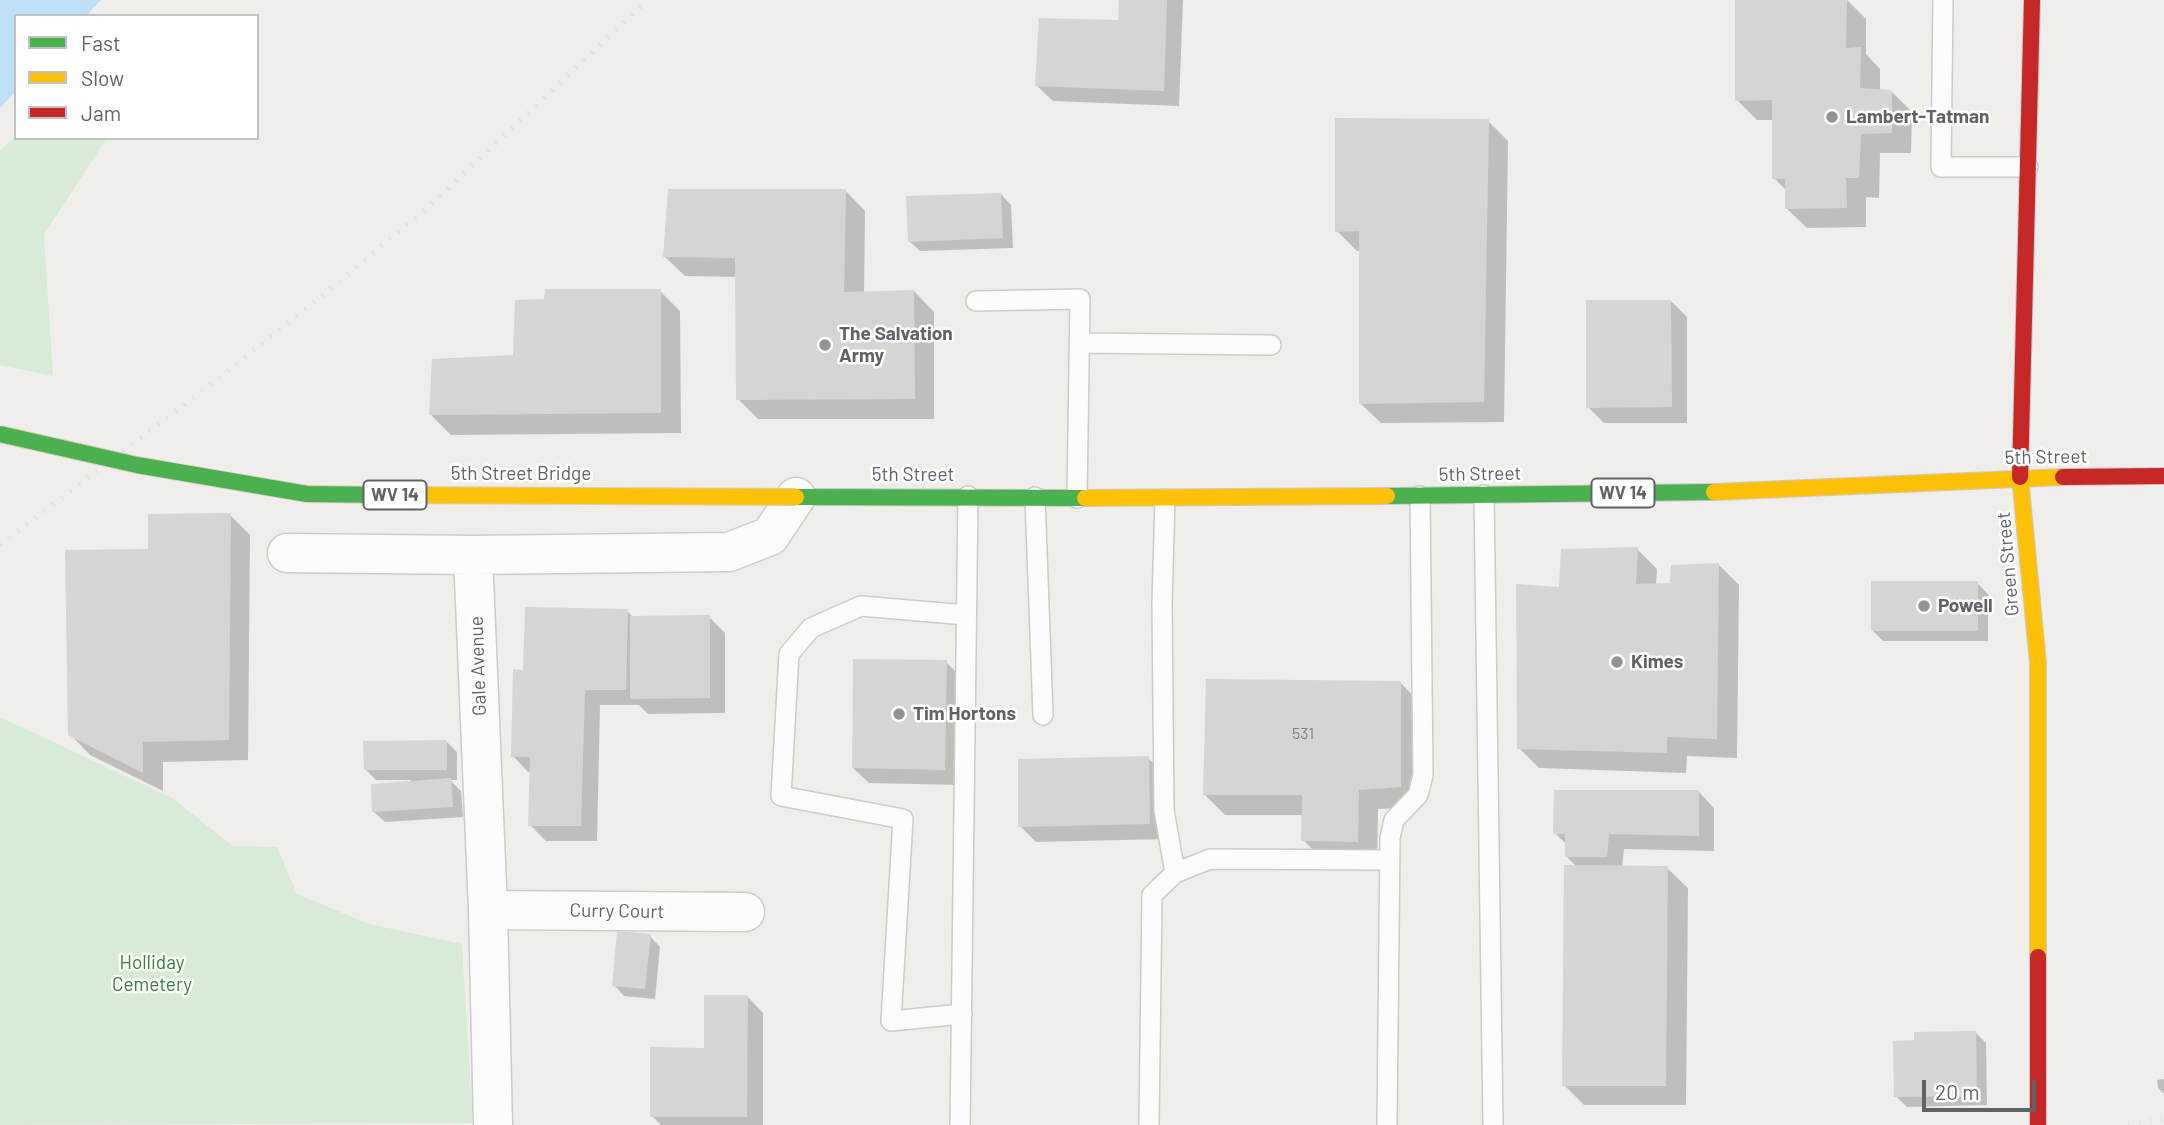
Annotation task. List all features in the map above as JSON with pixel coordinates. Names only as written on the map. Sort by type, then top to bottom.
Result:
[{"type":"main road","name":"Green Street","points":[[2032,0],[2020,477],[2038,663],[2038,1125]]},
{"type":"main road","name":"5th Street Bridge","points":[[0,434],[137,465],[307,495],[796,497]]},
{"type":"main road","name":"5th Street","points":[[796,497],[1166,499],[1420,496],[1816,489],[2020,477],[2164,476]]},
{"type":"street","points":[[287,553],[473,555],[729,552],[770,536],[796,497]]},
{"type":"street","name":"Gale Avenue","points":[[473,555],[488,910],[493,1125]]},
{"type":"street","name":"Curry Court","points":[[488,910],[745,912]]},
{"type":"lane","points":[[1943,0],[1941,167],[2028,167]]},
{"type":"lane","points":[[976,301],[1080,299],[1077,498]]},
{"type":"lane","points":[[1081,343],[1271,345]]},
{"type":"lane","points":[[1484,495],[1493,1125]]},
{"type":"lane","points":[[960,1125],[968,496]]},
{"type":"lane","points":[[1387,1125],[1390,838],[1394,820],[1418,795],[1423,775],[1420,496]]},
{"type":"lane","points":[[1035,497],[1042,715]]},
{"type":"lane","points":[[1166,499],[1162,603],[1164,810],[1175,873]]},
{"type":"lane","points":[[962,1014],[891,1021],[902,819],[780,796],[789,654],[811,628],[862,606],[966,615]]},
{"type":"lane","points":[[1149,1125],[1152,895],[1175,873],[1210,859],[1390,860]]},
{"type":"green space","points":[[14,138],[14,140],[106,140],[44,234],[53,376],[0,365],[0,151]]},
{"type":"green space","name":"Holliday Cemetery","points":[[0,717],[172,798],[233,846],[277,847],[297,894],[369,924],[462,944],[473,1123],[0,1125]]},
{"type":"water","points":[[0,0],[101,0],[88,14],[14,14],[14,93],[0,108]]},
{"type":"building","points":[[1119,0],[1167,0],[1164,91],[1035,86],[1039,18],[1118,20]]},
{"type":"building","name":"Lambert-Tatman","points":[[1735,0],[1847,0],[1846,48],[1861,47],[1860,88],[1892,90],[1892,133],[1861,134],[1859,178],[1846,178],[1847,208],[1785,209],[1785,179],[1772,179],[1772,100],[1735,101]]},
{"type":"building","points":[[1335,118],[1489,119],[1484,402],[1359,404],[1359,231],[1335,232]]},
{"type":"building","name":"The Salvation Army","points":[[668,189],[846,189],[844,292],[914,290],[915,399],[736,400],[735,258],[663,257]]},
{"type":"building","points":[[1001,193],[1003,238],[908,242],[906,196]]},
{"type":"building","points":[[545,289],[661,289],[661,413],[429,415],[432,359],[513,355],[515,300],[544,299]]},
{"type":"building","points":[[1586,300],[1671,300],[1672,407],[1586,408]]},
{"type":"building","points":[[231,513],[229,740],[143,742],[143,773],[68,735],[65,550],[148,549],[148,514]]},
{"type":"building","name":"Kimes","points":[[1638,547],[1636,584],[1670,583],[1671,565],[1719,563],[1717,739],[1667,737],[1667,753],[1517,749],[1516,584],[1559,587],[1561,549]]},
{"type":"building","name":"Powell","points":[[1871,581],[1978,581],[1978,631],[1871,631]]},
{"type":"building","points":[[525,607],[628,609],[626,690],[585,690],[581,826],[528,826],[530,757],[511,757],[513,669],[523,670]]},
{"type":"building","points":[[710,615],[710,698],[630,699],[630,616]]},
{"type":"building","name":"Tim Hortons","points":[[853,659],[947,660],[945,770],[852,768]]},
{"type":"building","points":[[1206,679],[1401,681],[1401,787],[1359,790],[1358,842],[1301,841],[1302,795],[1203,795]]},
{"type":"building","points":[[447,740],[447,770],[364,770],[363,741]]},
{"type":"building","points":[[1149,756],[1150,824],[1018,827],[1018,759]]},
{"type":"building","points":[[451,778],[453,807],[372,812],[371,784]]},
{"type":"building","points":[[1554,790],[1699,790],[1699,836],[1609,834],[1607,857],[1565,857],[1565,834],[1553,834]]},
{"type":"building","points":[[1564,865],[1668,866],[1666,1086],[1562,1086]]},
{"type":"building","points":[[617,931],[651,934],[645,989],[612,986]]},
{"type":"building","points":[[704,995],[748,995],[747,1117],[650,1117],[650,1047],[704,1048]]},
{"type":"building","points":[[1976,1031],[1977,1096],[1894,1097],[1893,1041],[1914,1040],[1914,1032]]},
{"type":"railway","points":[[0,545],[215,381],[436,200],[648,0]]},
{"type":"railway","points":[[2128,1125],[2164,1119]]},
{"type":"traffic: fast","points":[[0,434],[137,465],[307,494],[389,495]]},
{"type":"traffic: fast","points":[[1387,496],[1714,492]]},
{"type":"traffic: fast","points":[[796,497],[1085,498]]},
{"type":"traffic: slow","points":[[2020,477],[2038,663],[2038,957]]},
{"type":"traffic: slow","points":[[1714,492],[2063,477]]},
{"type":"traffic: slow","points":[[389,495],[796,497]]},
{"type":"traffic: slow","points":[[1085,498],[1387,496]]},
{"type":"traffic: jam","points":[[2020,477],[2032,0]]},
{"type":"traffic: jam","points":[[2063,477],[2164,476]]},
{"type":"traffic: jam","points":[[2038,957],[2038,1125]]},
{"type":"place","name":"Lambert-Tatman","points":[[1832,117]]},
{"type":"place","name":"The Salvation Army","points":[[825,345]]},
{"type":"place","name":"Powell","points":[[1924,606]]},
{"type":"place","name":"Kimes","points":[[1617,662]]},
{"type":"place","name":"Tim Hortons","points":[[899,714]]}]
